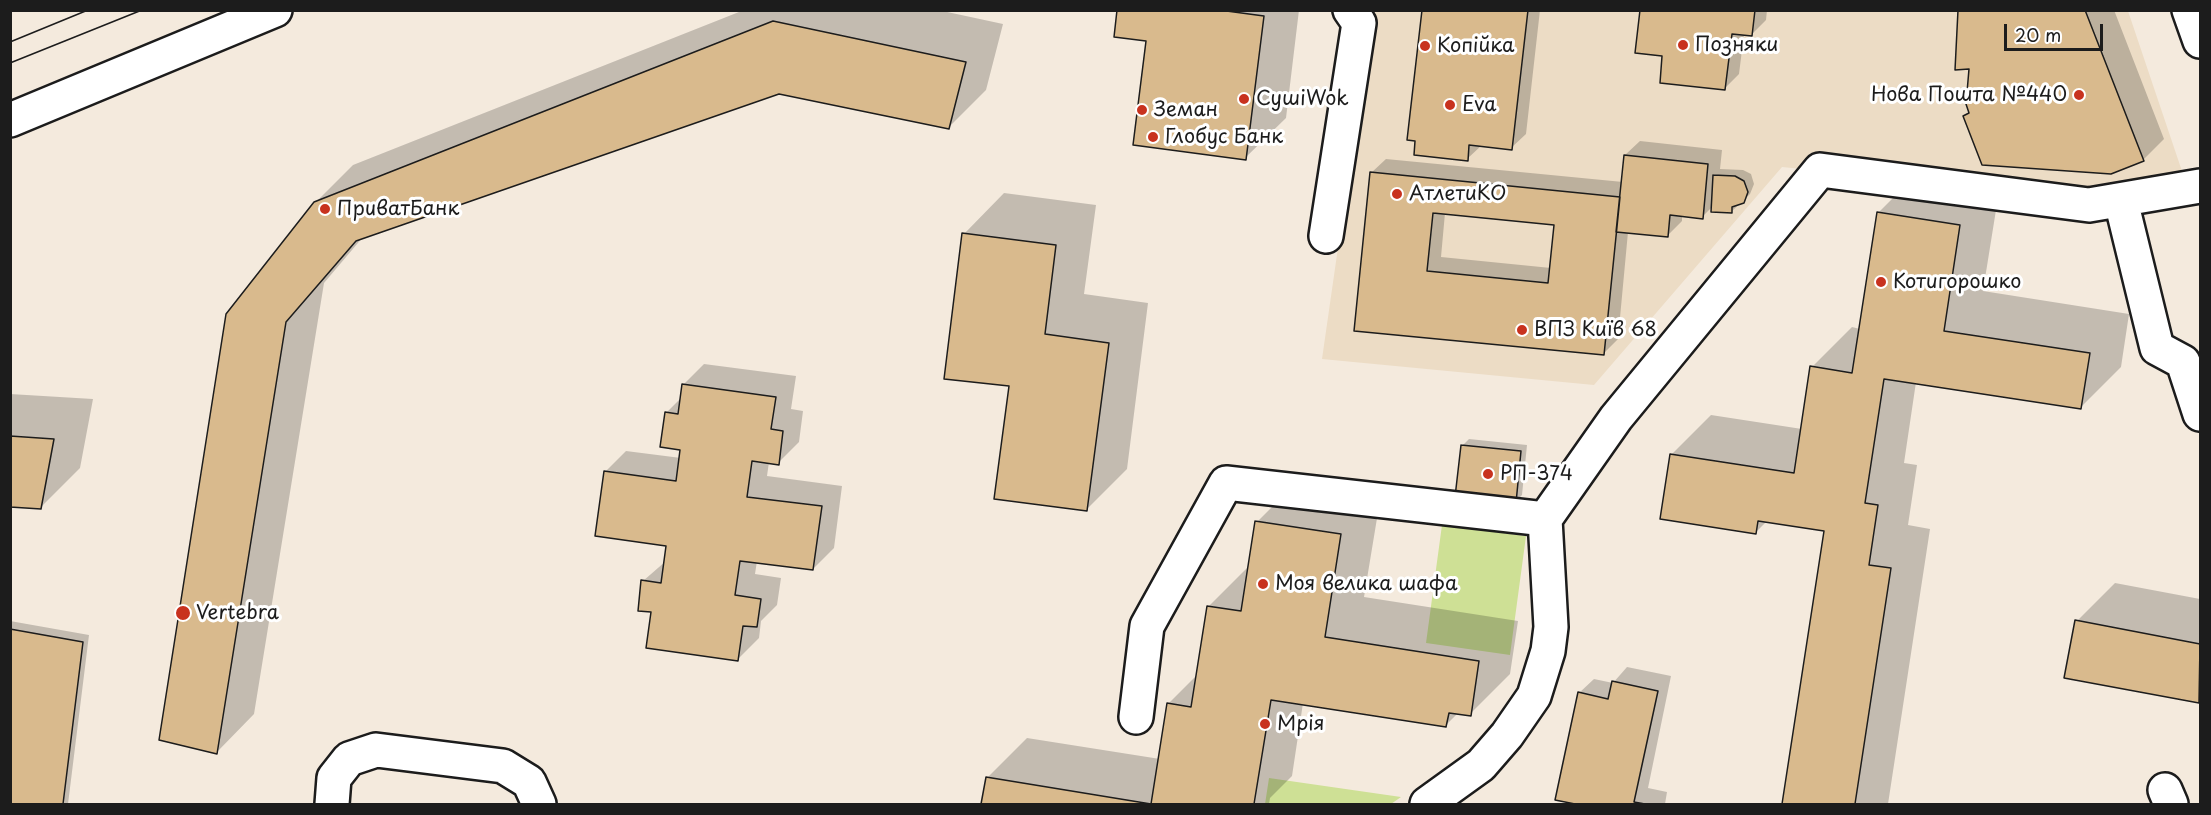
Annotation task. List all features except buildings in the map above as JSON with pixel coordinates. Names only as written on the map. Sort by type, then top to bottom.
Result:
[{"type":"main road","points":[[10,120],[275,10]]},
{"type":"main road","points":[[1326,236],[1359,23],[1350,10]]},
{"type":"main road","points":[[2189,10],[2200,41]]},
{"type":"main road","points":[[1427,804],[1481,765],[1507,735],[1534,696],[1548,651],[1551,627],[1545,519],[1616,418],[1820,170],[2089,205],[2200,186]]},
{"type":"main road","points":[[2121,201],[2157,348],[2183,362],[2200,414]]},
{"type":"main road","points":[[1136,717],[1147,626],[1226,483],[1545,519]]},
{"type":"main road","points":[[332,804],[334,778],[349,759],[376,750],[503,766],[529,782],[539,804]]},
{"type":"shaded area","points":[[1372,11],[2128,11],[2188,189],[2121,201],[1782,167],[1594,385],[1322,359]]},
{"type":"green space","points":[[1442,525],[1526,536],[1510,655],[1426,643]]},
{"type":"green space","points":[[1269,778],[1401,797],[1391,804],[1265,804]]},
{"type":"tram line","points":[[10,42],[88,10]]},
{"type":"tram line","points":[[10,63],[142,10]]},
{"type":"place","name":"Позняки","points":[[1683,45]]},
{"type":"place","name":"Копійка","points":[[1425,46]]},
{"type":"place","name":"Нова Пошта №440","points":[[2079,95]]},
{"type":"place","name":"СушіWok","points":[[1244,99]]},
{"type":"place","name":"Eva","points":[[1450,105]]},
{"type":"place","name":"Земан","points":[[1142,110]]},
{"type":"place","name":"Глобус Банк","points":[[1153,137]]},
{"type":"place","name":"АтлетиКО","points":[[1397,194]]},
{"type":"place","name":"ПриватБанк","points":[[325,209]]},
{"type":"place","name":"Котигорошко","points":[[1881,282]]},
{"type":"place","name":"ВПЗ Київ 68","points":[[1522,330]]},
{"type":"place","name":"РП-374","points":[[1488,474]]},
{"type":"place","name":"Моя велика шафа","points":[[1263,584]]},
{"type":"place","name":"Vertebra","points":[[183,613]]},
{"type":"place","name":"Мрія","points":[[1265,724]]}]
